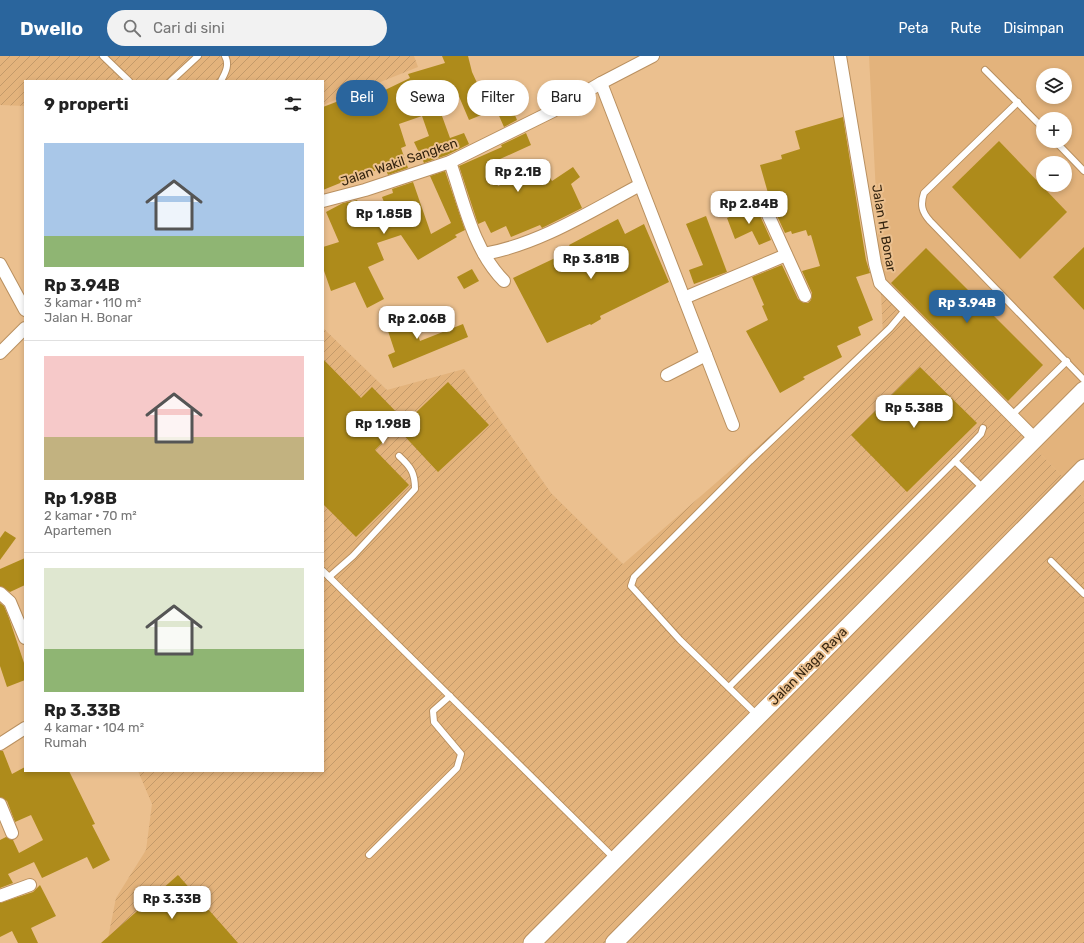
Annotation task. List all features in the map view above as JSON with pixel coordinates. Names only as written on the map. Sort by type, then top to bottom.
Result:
[{"type":"main road","name":"Jalan Niaga Raya","points":[[532,943],[1084,390]]},
{"type":"main road","points":[[614,943],[1084,468]]},
{"type":"street","name":"Jalan Wakil Sangken","points":[[324,201],[365,190],[450,162],[553,111],[652,56]]},
{"type":"street","name":"Jalan H. Bonar","points":[[840,56],[877,273],[880,283],[885,290],[906,309],[1035,439]]},
{"type":"street","points":[[601,83],[733,425]]},
{"type":"street","points":[[450,162],[473,232],[489,265],[504,281]]},
{"type":"street","points":[[484,254],[519,245],[564,226],[640,185]]},
{"type":"street","points":[[765,208],[805,296]]},
{"type":"street","points":[[684,298],[786,255]]},
{"type":"street","points":[[0,264],[24,308]]},
{"type":"street","points":[[0,353],[24,329]]},
{"type":"street","points":[[667,375],[706,355]]},
{"type":"street","points":[[0,593],[10,602],[24,636]]},
{"type":"street","points":[[0,744],[24,729]]},
{"type":"street","points":[[0,804],[12,833]]},
{"type":"street","points":[[0,896],[30,885]]},
{"type":"lane","points":[[103,56],[128,80]]},
{"type":"lane","points":[[172,80],[198,56]]},
{"type":"lane","points":[[222,80],[227,69],[228,60],[225,56]]},
{"type":"lane","points":[[985,70],[1036,121]]},
{"type":"lane","points":[[1018,102],[924,193],[921,202],[922,209],[930,221],[1084,380]]},
{"type":"lane","points":[[1062,148],[1084,171]]},
{"type":"lane","points":[[758,717],[680,640],[631,586],[631,582],[634,577],[750,461],[890,328],[906,309]]},
{"type":"lane","points":[[1012,416],[1067,361]]},
{"type":"lane","points":[[729,687],[955,461],[981,434],[983,428]]},
{"type":"lane","points":[[329,577],[353,556],[415,489],[415,478],[411,468],[399,456]]},
{"type":"lane","points":[[955,461],[985,490]]},
{"type":"lane","points":[[1051,562],[1084,594]]},
{"type":"lane","points":[[324,572],[615,860]]},
{"type":"lane","points":[[370,855],[457,768],[461,754],[434,722],[433,715],[434,711],[450,696]]},
{"type":"shaded area","points":[[0,56],[414,56],[418,67],[386,80],[336,80],[336,100],[324,105],[324,80],[24,80],[24,106],[0,105]]},
{"type":"shaded area","points":[[869,56],[1084,56],[1084,498],[881,292]]},
{"type":"shaded area","points":[[881,292],[1084,498],[1084,943],[107,943],[116,898],[146,850],[152,804],[138,772],[324,772],[324,329],[387,390],[464,369],[551,493],[623,564],[883,337]]},
{"type":"building","points":[[442,56],[468,56],[476,80],[467,80],[467,115],[459,96],[459,80],[406,80],[410,78],[408,74],[445,63]]},
{"type":"building","points":[[396,85],[396,116],[422,116],[399,124],[406,146],[401,148],[408,168],[388,175],[385,167],[372,172],[372,170],[324,190],[324,107],[336,102],[336,116],[388,116],[388,89]]},
{"type":"building","points":[[422,116],[442,116],[450,138],[464,133],[469,144],[447,155],[424,163],[414,142],[429,136]]},
{"type":"building","points":[[467,116],[479,116],[469,120]]},
{"type":"building","points":[[499,116],[515,116],[517,120],[504,127]]},
{"type":"building","points":[[843,117],[866,260],[870,273],[856,277],[873,320],[858,327],[861,335],[837,346],[842,357],[803,377],[805,379],[780,393],[746,331],[768,320],[762,306],[764,305],[752,277],[782,265],[798,299],[804,303],[808,303],[811,300],[812,293],[802,271],[820,266],[811,235],[808,236],[806,230],[792,234],[791,231],[785,233],[772,205],[767,201],[770,200],[760,165],[782,159],[781,155],[800,149],[795,131]]},
{"type":"building","points":[[526,133],[531,145],[489,164],[498,186],[522,176],[519,172],[539,160],[552,181],[573,167],[580,177],[571,184],[582,208],[542,228],[540,225],[511,237],[506,226],[491,233],[485,221],[478,224],[459,166],[502,147],[501,145]]},
{"type":"building","points":[[999,141],[1036,180],[1036,192],[1048,192],[1067,212],[1020,259],[952,187]]},
{"type":"building","points":[[445,171],[465,230],[455,235],[457,237],[418,260],[401,235],[377,243],[384,260],[368,267],[384,299],[367,308],[355,282],[331,291],[324,271],[324,247],[339,242],[326,212],[343,203],[357,200],[363,212],[384,202],[382,197],[393,193],[392,189],[413,182],[431,234],[451,223],[430,176]]},
{"type":"building","points":[[758,205],[758,211],[771,240],[759,245],[752,231],[735,239],[727,218]]},
{"type":"building","points":[[706,216],[727,272],[694,284],[689,270],[703,265],[686,224]]},
{"type":"building","points":[[618,219],[625,234],[644,224],[669,282],[600,316],[601,319],[591,325],[590,324],[547,343],[513,278],[572,250],[569,245]]},
{"type":"building","points":[[1084,247],[1084,310],[1053,277]]},
{"type":"building","points":[[926,248],[1043,365],[1008,401],[891,283]]},
{"type":"building","points":[[472,269],[479,281],[464,289],[457,277]]},
{"type":"building","points":[[409,313],[420,341],[463,324],[468,337],[393,368],[388,355],[395,352],[385,322]]},
{"type":"building","points":[[324,360],[361,398],[372,387],[406,422],[448,382],[489,425],[438,472],[397,428],[375,450],[409,485],[356,537],[324,505]]},
{"type":"building","points":[[920,367],[977,423],[907,492],[851,435]]},
{"type":"building","points":[[5,531],[16,538],[0,560],[0,538]]},
{"type":"building","points":[[24,558],[24,585],[10,592],[0,586],[0,569]]},
{"type":"building","points":[[0,603],[4,606],[9,618],[24,663],[24,680],[7,687],[0,666]]},
{"type":"building","points":[[0,751],[3,751],[12,774],[24,768],[24,772],[69,772],[95,824],[92,825],[110,860],[93,869],[87,857],[42,878],[34,862],[8,874],[13,883],[0,888],[0,840],[6,837],[13,840],[19,853],[43,840],[31,815],[15,822],[7,801],[0,797]]},
{"type":"building","points":[[178,875],[238,943],[101,943]]},
{"type":"building","points":[[40,885],[56,916],[31,928],[38,943],[18,943],[12,931],[0,937],[0,903],[33,892]]}]
